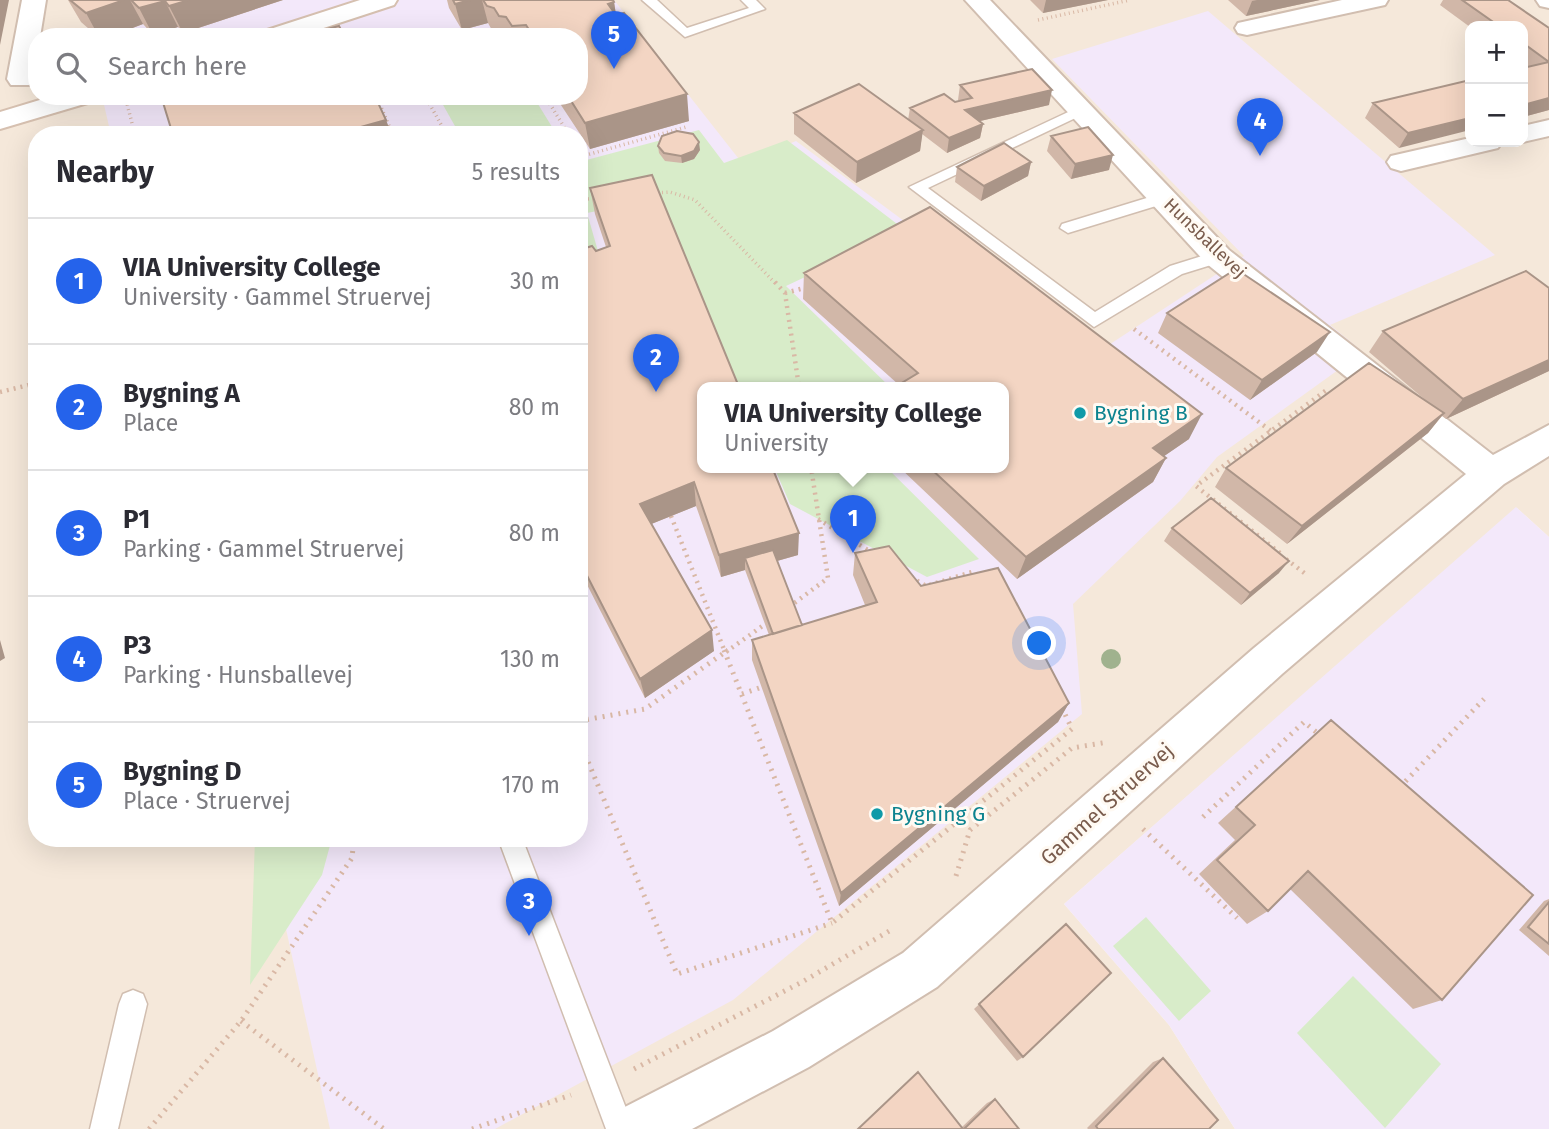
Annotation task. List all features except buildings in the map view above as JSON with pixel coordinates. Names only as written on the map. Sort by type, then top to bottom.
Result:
[{"type":"street","points":[[29,28],[34,0]]},
{"type":"street","points":[[298,28],[386,0]]},
{"type":"street","name":"Hunsballevej","points":[[977,0],[1217,257],[1491,474]]},
{"type":"street","points":[[1247,28],[1376,0]]},
{"type":"street","points":[[20,79],[28,34]]},
{"type":"street","points":[[0,121],[52,105]]},
{"type":"street","points":[[1528,133],[1549,128]]},
{"type":"street","points":[[1401,162],[1466,147]]},
{"type":"street","name":"Gammel Struervej","points":[[638,1129],[791,1049],[920,970],[1339,601],[1491,474],[1549,439]]},
{"type":"lane","points":[[649,0],[685,33],[758,9],[748,0]]},
{"type":"lane","points":[[1081,110],[917,187],[1094,321],[1176,271],[1217,257]]},
{"type":"lane","points":[[1068,228],[1163,198]]},
{"type":"lane","points":[[513,847],[620,1129]]},
{"type":"lane","points":[[104,1129],[133,1004]]},
{"type":"path","points":[[1003,28],[1130,0]]},
{"type":"path","points":[[127,105],[133,126]]},
{"type":"path","points":[[378,105],[388,126]]},
{"type":"path","points":[[430,105],[442,126]]},
{"type":"path","points":[[551,105],[563,126]]},
{"type":"path","points":[[588,155],[686,127]]},
{"type":"path","points":[[646,193],[670,192],[695,200],[785,293],[798,382]]},
{"type":"path","points":[[588,199],[600,197]]},
{"type":"path","points":[[785,293],[814,285]]},
{"type":"path","points":[[1109,311],[1271,431]]},
{"type":"path","points":[[1339,601],[1196,486],[1357,368]]},
{"type":"path","points":[[0,392],[28,385]]},
{"type":"path","points":[[787,608],[828,578],[812,473]]},
{"type":"path","points":[[671,516],[832,923]]},
{"type":"path","points":[[818,519],[883,559]]},
{"type":"path","points":[[904,572],[926,586],[972,572],[990,579]]},
{"type":"path","points":[[588,719],[645,709],[777,615]]},
{"type":"path","points":[[742,694],[762,687]]},
{"type":"path","points":[[1391,796],[1484,699]]},
{"type":"path","points":[[588,761],[677,974],[832,923],[1072,729],[1060,704]]},
{"type":"path","points":[[1203,817],[1304,722],[1324,738]]},
{"type":"path","points":[[946,886],[956,878],[970,830],[1072,748],[1119,740]]},
{"type":"path","points":[[1112,800],[1237,918]]},
{"type":"path","points":[[149,1129],[241,1021],[352,858],[353,847]]},
{"type":"path","points":[[472,1129],[603,1085],[802,982],[896,927]]},
{"type":"path","points":[[241,1021],[384,1129]]},
{"type":"shaded area","points":[[0,0],[1549,0],[1549,537],[1517,508],[1064,904],[1169,1025],[1235,1129],[0,1129]]},
{"type":"shaded area","points":[[81,0],[614,0],[742,163],[796,141],[1089,358],[1244,256],[1052,59],[1208,11],[1495,255],[1330,325],[1363,352],[1217,457],[1180,501],[1073,604],[1082,714],[733,1000],[495,1129],[330,1129],[268,847],[588,847],[588,126],[109,126],[104,105],[588,105],[588,28],[87,28]]},
{"type":"shaded area","points":[[1516,507],[1549,537],[1549,1129],[1235,1129],[1169,1025],[1064,904]]},
{"type":"green space","points":[[443,105],[539,105],[551,126],[455,126]]},
{"type":"green space","points":[[699,130],[724,163],[787,140],[905,230],[786,286],[885,382],[737,382],[657,199],[588,213],[588,160]]},
{"type":"green space","points":[[588,216],[602,265],[588,269]]},
{"type":"green space","points":[[777,473],[892,473],[979,559],[927,577],[790,504]]},
{"type":"green space","points":[[255,847],[330,847],[322,875],[250,985]]},
{"type":"green space","points":[[1146,917],[1211,991],[1179,1021],[1113,946]]},
{"type":"green space","points":[[1353,976],[1441,1064],[1385,1128],[1297,1033]]},
{"type":"place","name":"Bygning D","points":[[614,69]]},
{"type":"place","name":"P3","points":[[1260,156]]},
{"type":"place","name":"Bygning A","points":[[656,392]]},
{"type":"place","name":"Bygning B","points":[[1080,413]]},
{"type":"place","name":"VIA University College","points":[[853,553]]},
{"type":"place","name":"Bygning G","points":[[877,814]]},
{"type":"place","name":"P1","points":[[529,936]]}]
